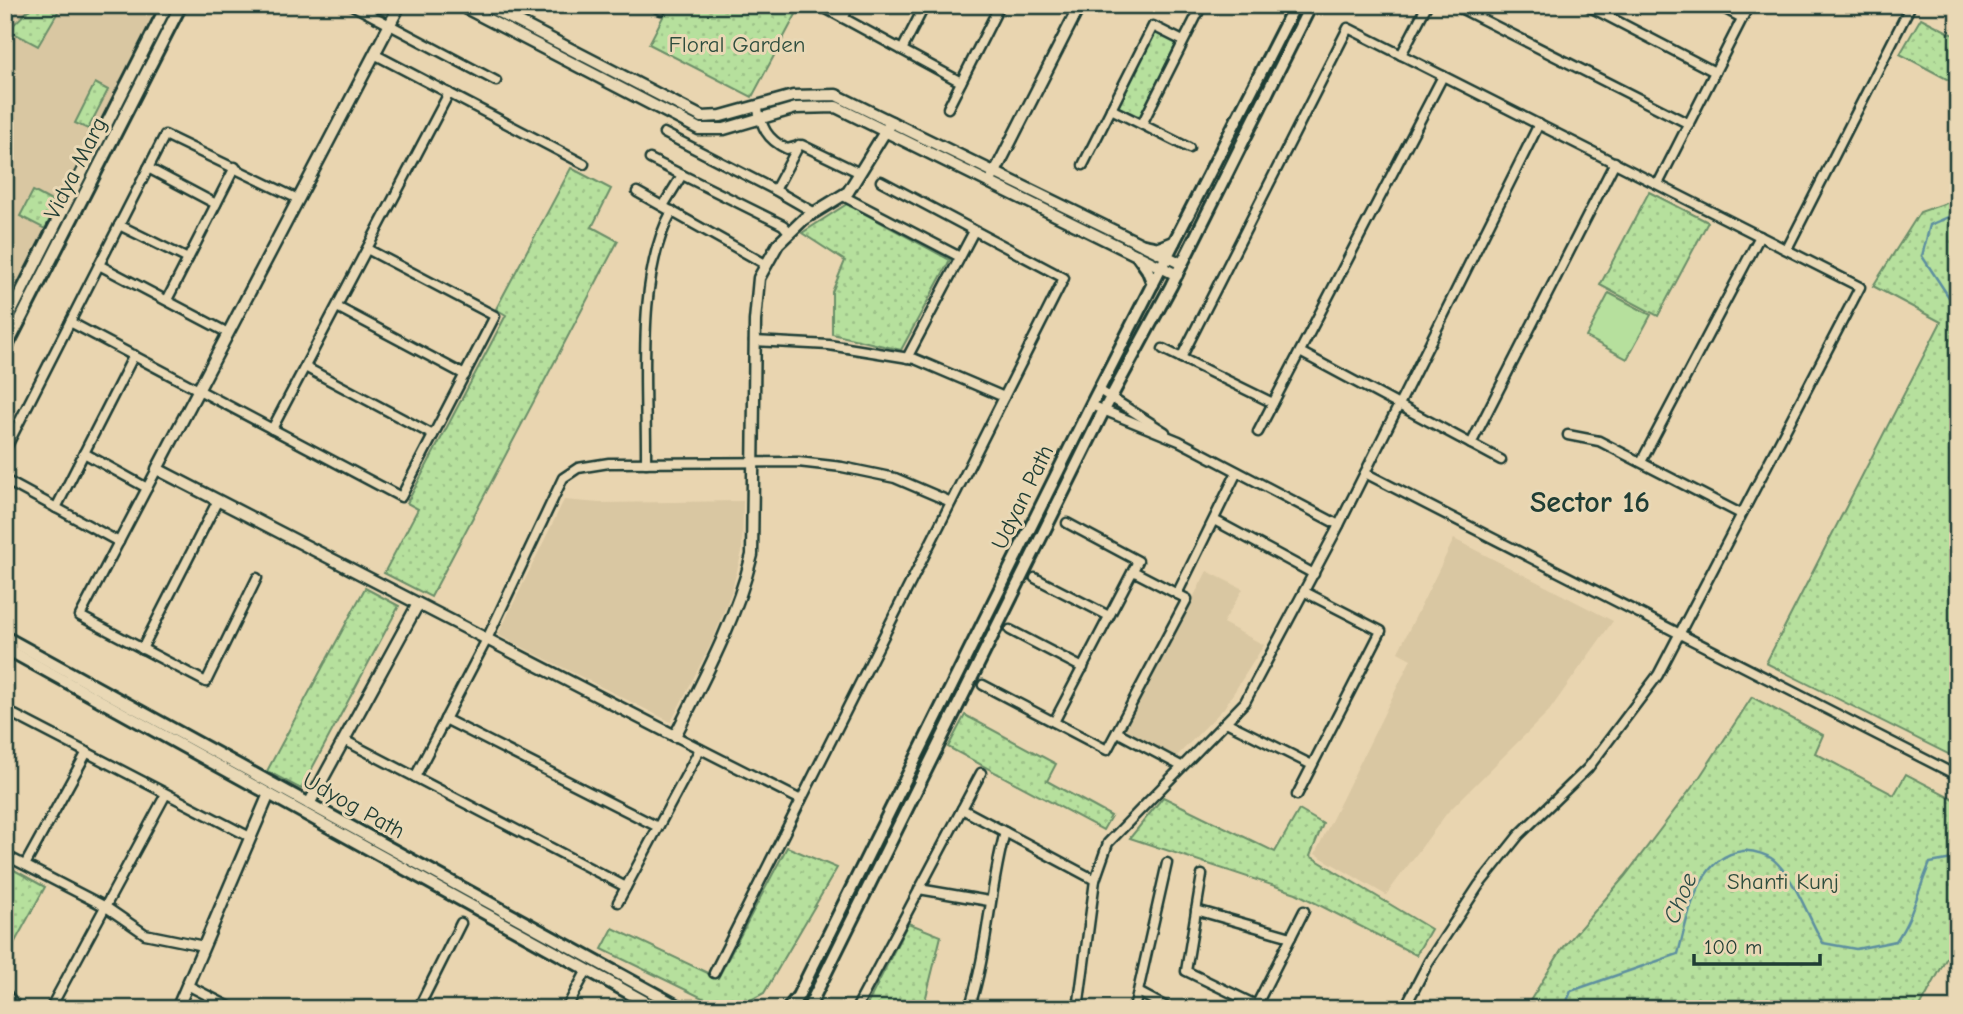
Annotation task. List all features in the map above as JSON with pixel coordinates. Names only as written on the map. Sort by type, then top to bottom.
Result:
[{"type":"main road","name":"Vidya Marg","points":[[5,324],[167,5]]},
{"type":"main road","name":"Vidya Marg","points":[[5,350],[181,5]]},
{"type":"main road","name":"Udyan Path","points":[[788,1009],[798,996],[1091,405],[1295,5]]},
{"type":"main road","name":"Udyan Path","points":[[808,1009],[1103,412],[1177,275],[1311,5]]},
{"type":"main road","points":[[1143,245],[1158,247],[1174,242]]},
{"type":"main road","points":[[1136,255],[1147,269],[1153,284]]},
{"type":"main road","name":"Udyog Path","points":[[5,637],[683,1009]]},
{"type":"main road","name":"Udyog Path","points":[[5,648],[658,1009]]},
{"type":"street","points":[[352,5],[496,81]]},
{"type":"street","points":[[257,578],[205,682],[80,616],[400,5]]},
{"type":"street","points":[[485,5],[702,117],[793,96],[836,94],[990,183],[1177,275]]},
{"type":"street","points":[[652,5],[661,10],[664,5]]},
{"type":"street","points":[[843,19],[850,5]]},
{"type":"street","points":[[902,50],[925,5]]},
{"type":"street","points":[[948,108],[1000,5]]},
{"type":"street","points":[[990,183],[1080,5]]},
{"type":"street","points":[[1142,124],[1201,8],[1191,5]]},
{"type":"street","points":[[1401,55],[1427,5]]},
{"type":"street","points":[[1454,5],[1689,124]]},
{"type":"street","points":[[1586,5],[1715,72]]},
{"type":"street","points":[[1718,5],[1742,18]]},
{"type":"street","points":[[1658,184],[1749,5]]},
{"type":"street","points":[[1787,249],[1910,5]]},
{"type":"street","points":[[821,6],[961,82]]},
{"type":"street","points":[[466,7],[699,129],[724,129],[796,107],[836,107],[888,126],[995,173],[1182,264]]},
{"type":"street","points":[[1083,165],[1153,26],[1184,41]]},
{"type":"street","points":[[1181,358],[1348,28],[1860,286],[1657,675],[1588,768],[1520,835],[1479,885],[1429,961],[1404,1009]]},
{"type":"street","points":[[374,54],[584,164]]},
{"type":"street","points":[[1258,432],[1443,76]]},
{"type":"street","points":[[272,429],[449,93]]},
{"type":"street","points":[[757,106],[770,139],[787,149],[799,145],[860,173]]},
{"type":"street","points":[[1111,108],[1189,148]]},
{"type":"street","points":[[1077,1009],[1095,880],[1108,843],[1245,702],[1305,593],[1539,124]]},
{"type":"street","points":[[675,736],[712,665],[743,592],[752,555],[754,341],[759,278],[778,244],[815,212],[843,196],[888,126]]},
{"type":"street","points":[[664,133],[815,212]]},
{"type":"street","points":[[5,450],[165,135],[298,199]]},
{"type":"street","points":[[775,190],[799,145]]},
{"type":"street","points":[[650,159],[783,225],[790,233]]},
{"type":"street","points":[[1471,444],[1615,162]]},
{"type":"street","points":[[167,300],[234,167]]},
{"type":"street","points":[[148,168],[216,204]]},
{"type":"street","points":[[646,463],[648,279],[668,208],[682,175]]},
{"type":"street","points":[[714,973],[1064,278],[881,181]]},
{"type":"street","points":[[637,192],[767,265]]},
{"type":"street","points":[[843,196],[960,257]]},
{"type":"street","points":[[119,225],[188,259]]},
{"type":"street","points":[[907,358],[974,231]]},
{"type":"street","points":[[1641,462],[1760,236]]},
{"type":"street","points":[[70,322],[401,497],[495,316],[367,249]]},
{"type":"street","points":[[99,265],[228,333]]},
{"type":"street","points":[[337,307],[465,374]]},
{"type":"street","points":[[754,341],[816,344],[907,358],[954,374],[1004,397]]},
{"type":"street","points":[[1163,349],[1273,403]]},
{"type":"street","points":[[1300,352],[1501,460]]},
{"type":"street","points":[[56,508],[134,355]]},
{"type":"street","points":[[305,367],[433,435]]},
{"type":"street","points":[[1099,390],[1179,441],[1339,525]]},
{"type":"street","points":[[1091,405],[1179,441]]},
{"type":"street","points":[[1568,435],[1599,441],[1741,514]]},
{"type":"street","points":[[84,453],[147,488]]},
{"type":"street","points":[[415,777],[487,639],[563,478],[578,468],[609,463],[798,462],[842,467],[895,478],[951,502]]},
{"type":"street","points":[[157,469],[801,800]]},
{"type":"street","points":[[1177,594],[1237,472]]},
{"type":"street","points":[[1365,473],[1958,776]]},
{"type":"street","points":[[5,480],[119,542]]},
{"type":"street","points":[[142,649],[218,500]]},
{"type":"street","points":[[1214,520],[1314,574]]},
{"type":"street","points":[[1054,722],[1138,561],[1067,523]]},
{"type":"street","points":[[983,685],[1107,750],[1187,598],[1133,571]]},
{"type":"street","points":[[1035,578],[1110,616]]},
{"type":"street","points":[[1297,794],[1381,631],[1305,593]]},
{"type":"street","points":[[309,804],[418,604]]},
{"type":"street","points":[[1010,630],[1083,668]]},
{"type":"street","points":[[5,723],[8,711],[250,837]]},
{"type":"street","points":[[445,719],[658,827]]},
{"type":"street","points":[[1226,722],[1312,765]]},
{"type":"street","points":[[1117,732],[1181,766]]},
{"type":"street","points":[[344,740],[626,887]]},
{"type":"street","points":[[618,902],[700,749]]},
{"type":"street","points":[[25,865],[87,752]]},
{"type":"street","points":[[856,1009],[981,773]]},
{"type":"street","points":[[50,1009],[166,794]]},
{"type":"street","points":[[177,1009],[269,794]]},
{"type":"street","points":[[961,809],[1095,880]]},
{"type":"street","points":[[969,1009],[978,984],[989,901],[1005,832]]},
{"type":"street","points":[[5,855],[106,907],[145,934],[204,946]]},
{"type":"street","points":[[1134,1009],[1140,993],[1167,863]]},
{"type":"street","points":[[1202,875],[1186,971],[1256,1007],[1304,911]]},
{"type":"street","points":[[919,889],[989,901]]},
{"type":"street","points":[[1196,910],[1291,937]]},
{"type":"street","points":[[418,1009],[461,923]]},
{"type":"street","points":[[566,1009],[587,970]]},
{"type":"street","points":[[187,985],[234,1009]]},
{"type":"street","points":[[1140,993],[1170,1009]]},
{"type":"street","points":[[5,994],[17,1009]]},
{"type":"shaded area","points":[[5,5],[162,5],[5,316]]},
{"type":"shaded area","points":[[564,500],[599,503],[743,501],[742,552],[731,593],[713,640],[671,722],[498,635]]},
{"type":"shaded area","points":[[1454,539],[1613,621],[1549,711],[1447,813],[1386,895],[1315,854],[1411,659],[1398,652]]},
{"type":"shaded area","points":[[1207,571],[1243,589],[1223,623],[1264,645],[1224,708],[1176,757],[1124,730]]},
{"type":"green space","points":[[34,5],[62,5],[38,46],[8,30]]},
{"type":"green space","name":"Floral Garden","points":[[669,5],[801,5],[752,97],[649,44]]},
{"type":"green space","points":[[1921,18],[1958,37],[1958,85],[1900,54]]},
{"type":"green space","points":[[1154,31],[1177,42],[1140,117],[1117,106]]},
{"type":"green space","points":[[95,83],[108,90],[88,129],[75,123]]},
{"type":"green space","points":[[571,168],[611,189],[592,227],[618,241],[431,597],[384,573],[418,509],[407,503],[506,315],[496,309]]},
{"type":"green space","points":[[33,191],[57,204],[45,229],[20,216]]},
{"type":"green space","points":[[1649,192],[1708,222],[1658,316],[1600,285]]},
{"type":"green space","points":[[1958,199],[1958,759],[1766,663],[1941,322],[1873,286],[1920,212]]},
{"type":"green space","points":[[847,204],[950,260],[901,350],[832,334],[832,292],[845,261],[802,233]]},
{"type":"green space","points":[[1609,293],[1651,315],[1627,359],[1586,337]]},
{"type":"green space","points":[[365,588],[399,606],[301,789],[267,771]]},
{"type":"green space","name":"Shanti Kunj","points":[[1752,697],[1823,735],[1815,753],[1894,795],[1906,774],[1958,801],[1958,937],[1919,1009],[1525,1009],[1562,949],[1625,876],[1699,778]]},
{"type":"green space","points":[[965,715],[1056,764],[1047,781],[1111,816],[1103,830],[948,747]]},
{"type":"green space","points":[[1163,797],[1275,852],[1299,810],[1323,824],[1310,856],[1431,929],[1416,955],[1296,893],[1130,838]]},
{"type":"green space","points":[[787,847],[837,868],[764,993],[734,1009],[725,1009],[602,949],[613,928],[718,978]]},
{"type":"green space","points":[[5,865],[45,887],[5,960]]},
{"type":"green space","points":[[908,923],[941,936],[923,1009],[865,1009]]},
{"type":"waterway","name":"Choe","points":[[1958,213],[1930,225],[1922,256],[1958,311]]},
{"type":"waterway","name":"Choe","points":[[1564,1009],[1571,991],[1678,954],[1697,890],[1715,864],[1727,855],[1752,851],[1774,860],[1791,881],[1823,943],[1856,949],[1896,941],[1911,913],[1930,863],[1958,858]]},
{"type":"district","name":"Sector 16","points":[[1590,502]]}]
